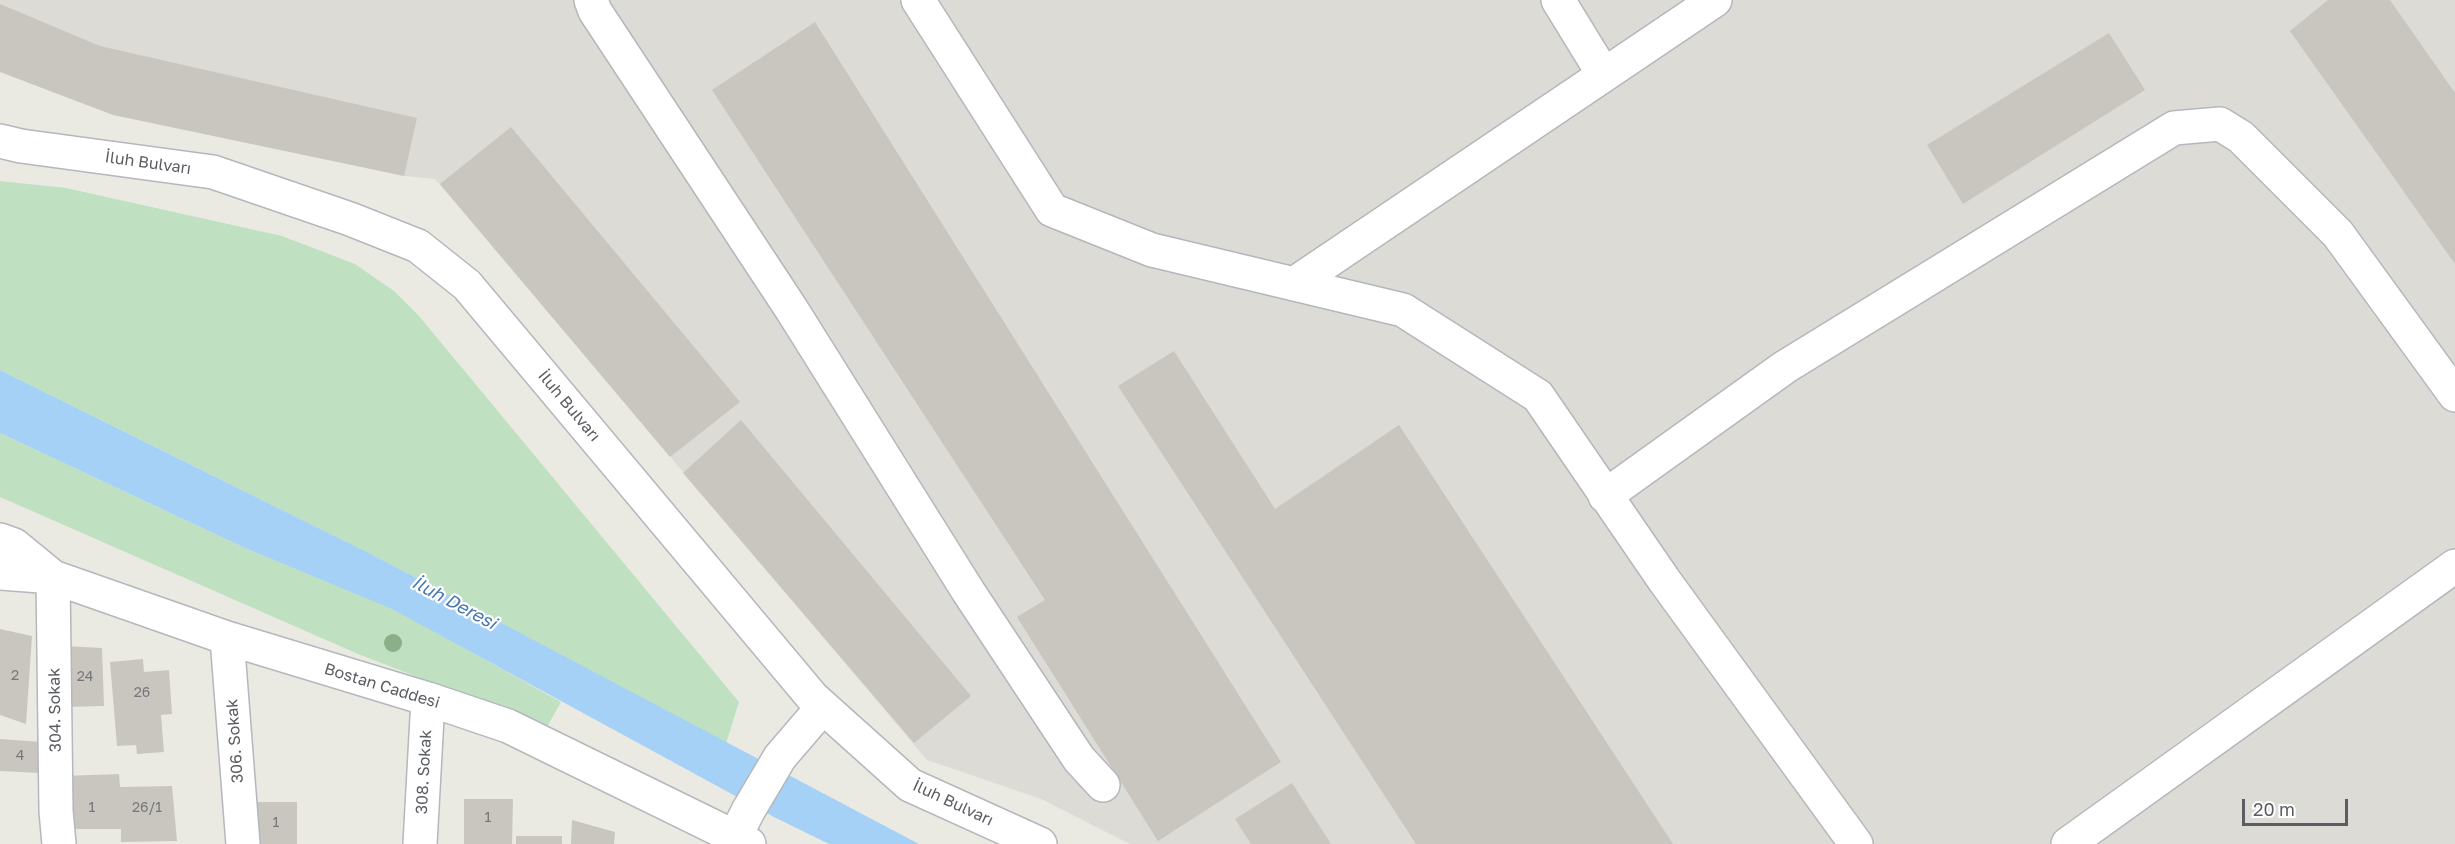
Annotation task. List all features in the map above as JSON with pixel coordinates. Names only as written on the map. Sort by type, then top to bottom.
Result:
[{"type":"street","points":[[591,0],[792,310],[968,591],[1079,759],[1103,785]]},
{"type":"street","points":[[918,0],[1052,210],[1152,250],[1403,310],[1538,396],[1664,580],[1856,844]]},
{"type":"street","points":[[1558,0],[1604,75]]},
{"type":"street","points":[[1294,284],[1715,0]]},
{"type":"street","points":[[1605,496],[1785,367],[2174,128],[2220,124],[2241,137],[2338,234],[2455,395]]},
{"type":"street","name":"İluh Bulvarı","points":[[0,141],[21,146],[213,172],[350,219],[418,246],[468,285],[805,689],[823,707],[910,785],[1040,844]]},
{"type":"street","points":[[0,540],[14,545],[53,577]]},
{"type":"street","points":[[2068,844],[2455,566]]},
{"type":"street","name":"Bostan Caddesi","points":[[0,573],[53,577],[227,638],[428,699],[508,726],[742,834]]},
{"type":"street","name":"304. Sokak","points":[[53,577],[59,844]]},
{"type":"street","name":"306. Sokak","points":[[227,638],[243,844]]},
{"type":"street","name":"308. Sokak","points":[[420,844],[428,699]]},
{"type":"street","points":[[742,834],[777,763],[823,707]]},
{"type":"shaded area","points":[[0,0],[2455,0],[2455,844],[1130,844],[1041,799],[927,760],[435,179],[404,176],[0,72]]},
{"type":"green space","points":[[0,181],[66,188],[282,236],[355,264],[394,291],[419,316],[739,702],[726,744],[373,555],[0,370]]},
{"type":"green space","points":[[0,433],[245,548],[392,608],[561,702],[547,727],[358,654],[0,497]]},
{"type":"water","name":"İluh Deresi","points":[[0,370],[373,555],[919,844],[829,844],[774,817],[392,609],[245,548],[0,433]]},
{"type":"building","points":[[2328,0],[2390,0],[2455,93],[2455,264],[2290,31]]},
{"type":"building","points":[[0,4],[100,46],[417,118],[404,176],[113,115],[0,72]]},
{"type":"building","points":[[815,22],[1281,762],[1158,841],[1017,617],[1045,600],[712,90]]},
{"type":"building","points":[[2109,33],[2145,90],[1963,204],[1927,145]]},
{"type":"building","points":[[511,127],[740,402],[670,457],[440,184]]},
{"type":"building","points":[[1174,351],[1275,509],[1399,425],[1673,844],[1416,844],[1118,386]]},
{"type":"building","points":[[741,420],[971,696],[914,743],[683,473]]},
{"type":"building","points":[[0,629],[32,636],[26,724],[0,715]]},
{"type":"building","points":[[66,646],[102,648],[104,706],[66,707]]},
{"type":"building","points":[[143,659],[144,672],[169,670],[172,714],[161,715],[164,752],[137,754],[136,745],[117,746],[110,662]]},
{"type":"building","points":[[0,739],[42,742],[40,773],[0,771]]},
{"type":"building","points":[[119,774],[120,787],[172,786],[177,841],[121,842],[121,829],[65,829],[62,776]]},
{"type":"building","points":[[1292,783],[1331,844],[1251,844],[1235,819]]},
{"type":"building","points":[[464,799],[513,799],[512,844],[464,844]]},
{"type":"building","points":[[255,802],[297,802],[297,844],[255,844]]},
{"type":"building","points":[[572,820],[615,832],[614,844],[571,844]]},
{"type":"building","points":[[516,836],[562,836],[562,844],[516,844]]}]
